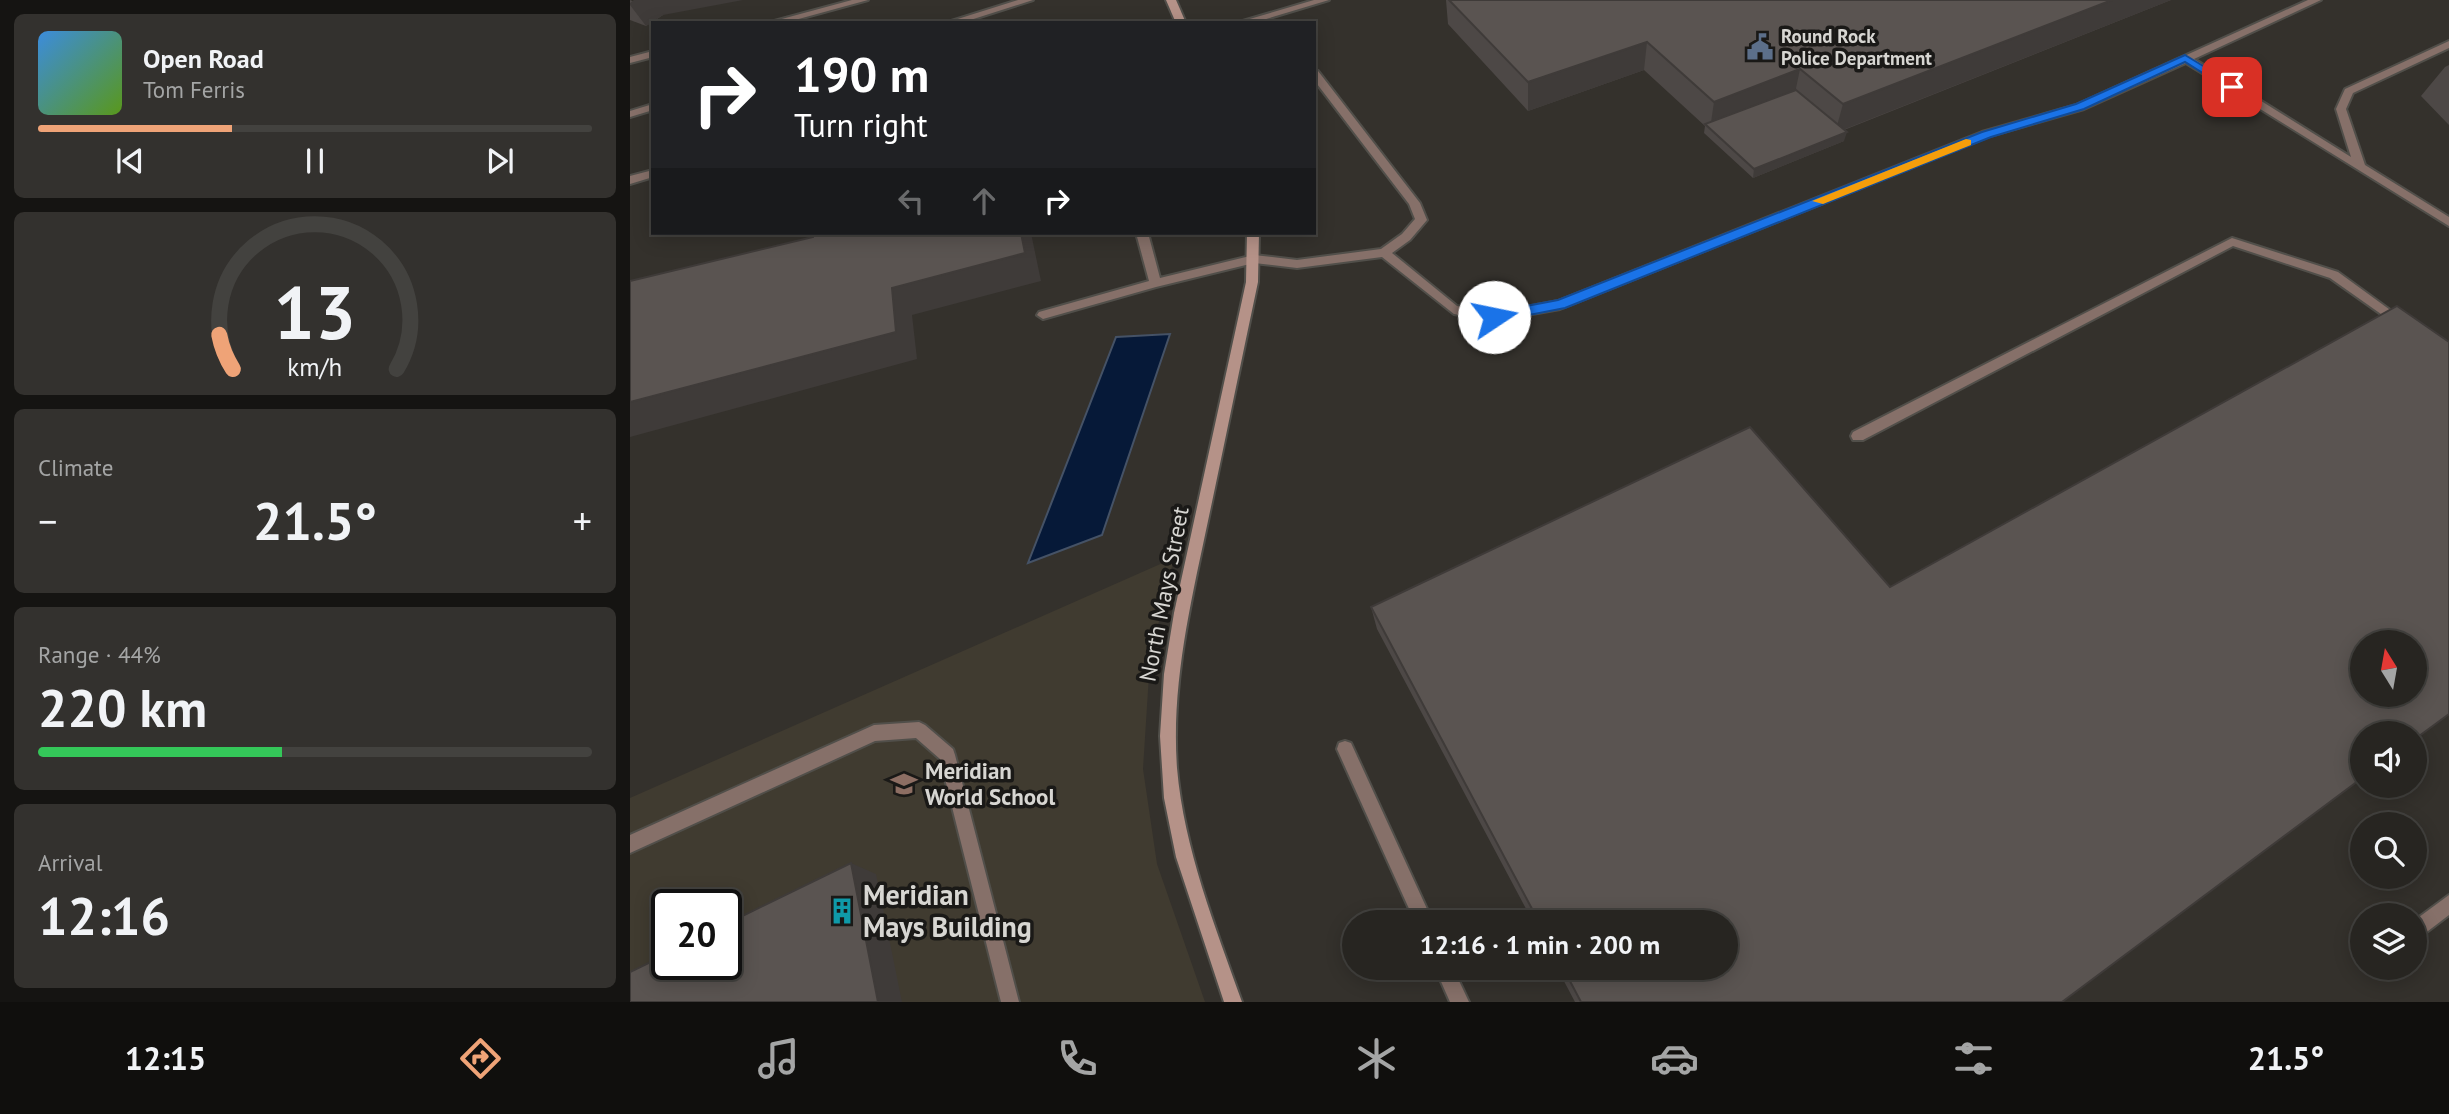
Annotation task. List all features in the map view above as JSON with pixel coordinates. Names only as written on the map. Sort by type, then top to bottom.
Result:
[{"type":"main road","points":[[1171,0],[1180,21]]},
{"type":"main road","name":"North Mays Street","points":[[1233,1002],[1201,913],[1180,840],[1169,768],[1168,701],[1175,637],[1252,282],[1253,235]]},
{"type":"street","points":[[780,21],[863,0]]},
{"type":"street","points":[[957,21],[1028,0]]},
{"type":"street","points":[[1273,19],[1324,0]]},
{"type":"street","points":[[1384,253],[1454,310],[1494,317],[1560,305],[1986,134],[2080,107],[2316,0]]},
{"type":"street","points":[[2360,166],[2341,109],[2349,90],[2449,44]]},
{"type":"street","points":[[630,60],[651,55]]},
{"type":"street","points":[[2185,58],[2449,222]]},
{"type":"street","points":[[1043,315],[1254,259],[1297,264],[1384,253],[1406,237],[1421,220],[1414,203],[1316,76]]},
{"type":"street","points":[[630,114],[651,108]]},
{"type":"street","points":[[630,180],[651,174]]},
{"type":"street","points":[[1143,235],[1156,284]]},
{"type":"street","points":[[1858,436],[2232,242],[2334,275],[2418,334]]},
{"type":"street","points":[[630,844],[874,733],[919,730],[947,755],[1010,1002]]},
{"type":"street","points":[[1345,749],[1419,910]]},
{"type":"street","points":[[2427,922],[2449,904]]},
{"type":"street","points":[[1450,980],[1460,1002]]},
{"type":"shaded area","name":"Meridian World School","points":[[1174,558],[1150,659],[1143,769],[1157,864],[1205,1002],[630,1002],[630,798]]},
{"type":"water","points":[[1170,334],[1102,535],[1028,563],[1116,337]]},
{"type":"building","name":"Round Rock Police Department","points":[[1449,0],[2112,0],[1843,104],[1800,69],[1714,102],[1647,42],[1528,82]]},
{"type":"building","points":[[1796,90],[1847,132],[1754,169],[1705,124]]},
{"type":"building","points":[[1021,235],[1025,253],[892,288],[896,332],[630,402],[630,281],[813,237]]},
{"type":"building","points":[[2397,306],[2449,342],[2449,714],[2427,730],[2427,721],[2350,721],[2350,787],[2062,1002],[1581,1002],[1569,980],[1738,980],[1738,910],[1533,910],[1371,607],[1750,427],[1890,587]]},
{"type":"building","name":"Meridian Mays Building","points":[[851,863],[878,1002],[630,1002],[630,972],[651,962],[651,980],[742,980],[742,916]]},
{"type":"slow traffic","points":[[1819,201],[1966,143]]},
{"type":"place","name":"Round Rock Police Department","points":[[1760,47]]},
{"type":"place","name":"Meridian World School","points":[[904,784]]},
{"type":"place","name":"Meridian Mays Building","points":[[842,911]]},
{"type":"route","points":[[1494,317],[1560,305],[1986,134],[2080,107],[2185,58],[2232,87]]}]
